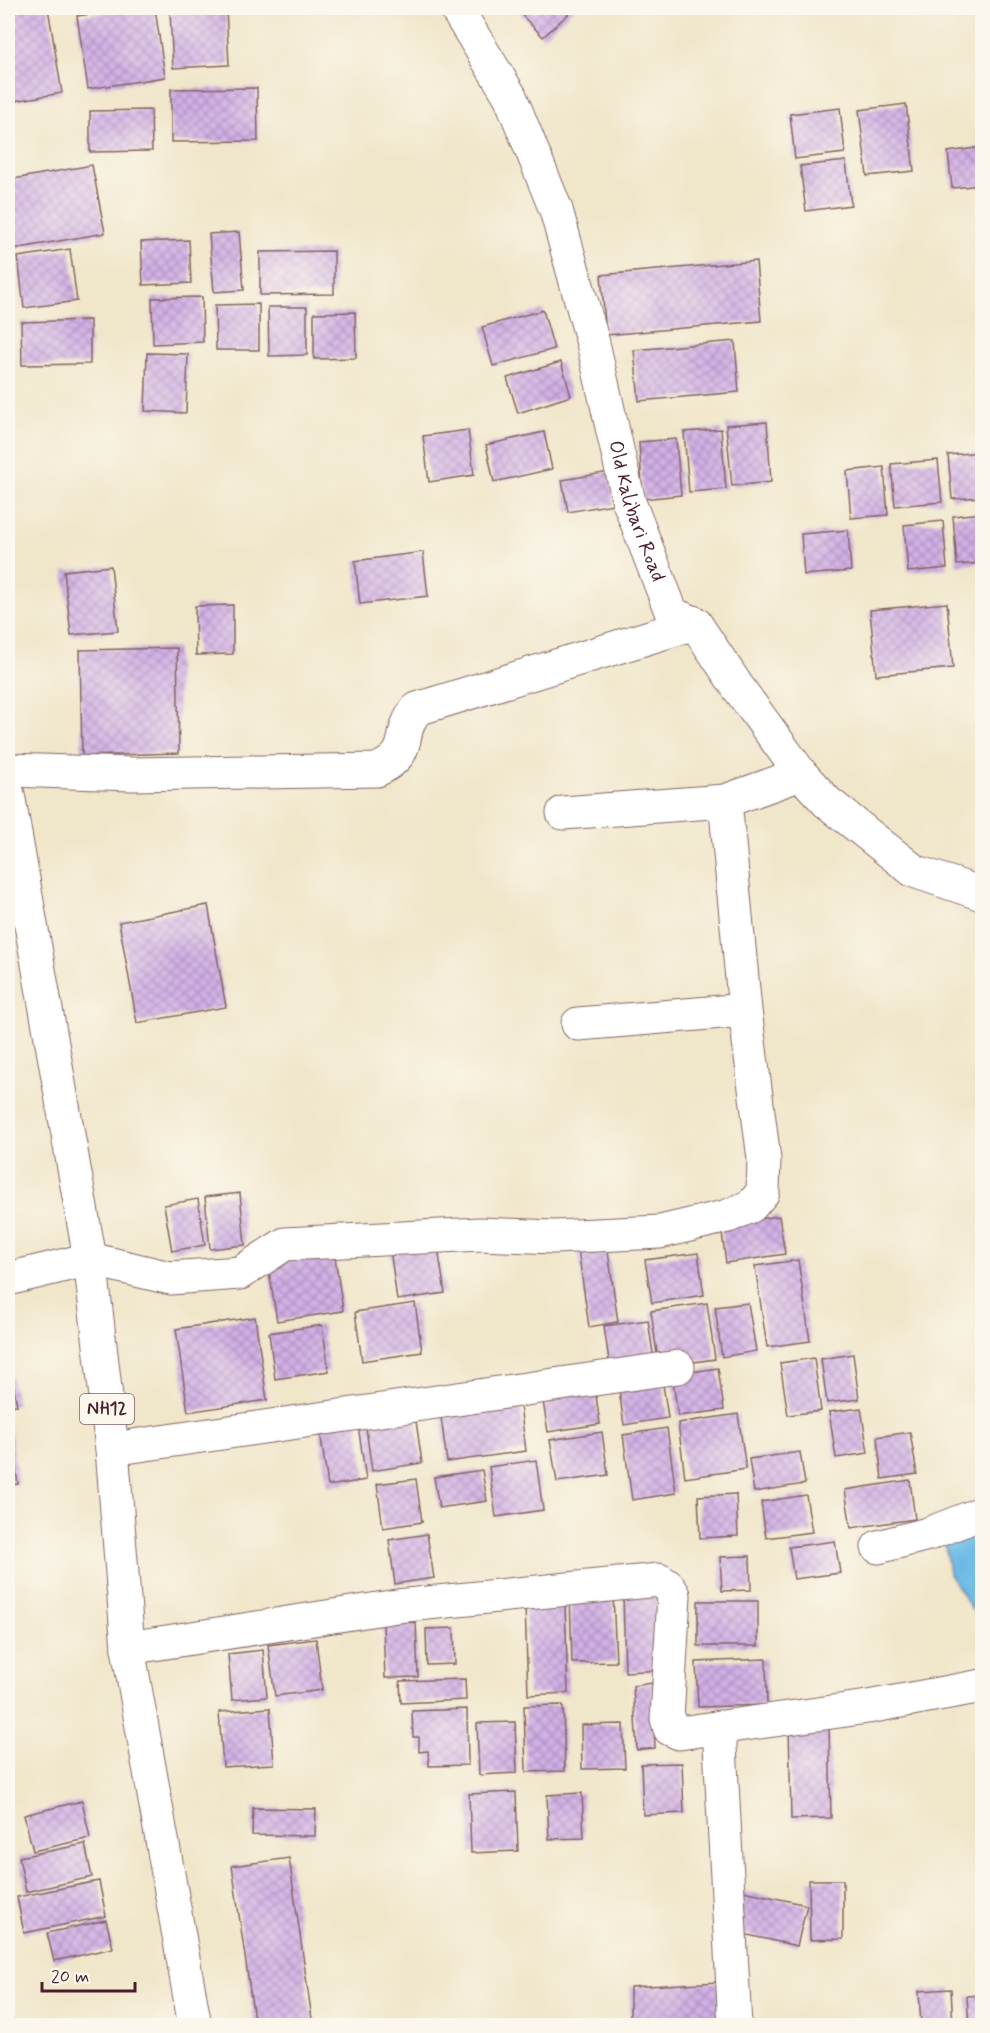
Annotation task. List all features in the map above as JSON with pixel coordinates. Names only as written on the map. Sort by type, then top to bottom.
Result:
[{"type":"main road","name":"Old Kalibari Road","points":[[456,8],[510,96],[556,210],[593,343],[630,502],[672,614],[695,623],[737,686],[801,774],[827,802],[914,871],[982,894]]},
{"type":"main road","points":[[8,770],[133,774],[377,770],[392,763],[400,754],[409,718],[417,709],[695,623]]},
{"type":"main road","points":[[563,813],[725,801],[801,774]]},
{"type":"main road","name":"NH12","points":[[8,794],[14,870],[90,1259],[112,1449],[128,1648],[195,2025]]},
{"type":"main road","points":[[8,1279],[90,1259],[171,1278],[240,1273],[285,1244],[480,1234],[554,1237],[660,1232],[728,1216],[750,1206],[763,1192],[764,1159],[745,1010],[725,801]]},
{"type":"main road","points":[[578,1024],[745,1010]]},
{"type":"main road","points":[[112,1449],[678,1367]]},
{"type":"main road","points":[[879,1547],[928,1534],[982,1513]]},
{"type":"main road","points":[[128,1648],[397,1606],[659,1580],[668,1586],[674,1595],[667,1719],[670,1729],[679,1733],[868,1707],[982,1686]]},
{"type":"main road","points":[[718,1727],[735,2025]]},
{"type":"water","points":[[982,1528],[982,1625],[949,1574],[944,1538]]},
{"type":"building","points":[[8,8],[48,8],[62,93],[8,102]]},
{"type":"building","points":[[134,8],[155,8],[165,77],[88,89],[77,16]]},
{"type":"building","points":[[226,8],[229,65],[173,68],[170,12]]},
{"type":"building","points":[[515,8],[575,8],[543,37]]},
{"type":"building","points":[[257,88],[258,141],[171,142],[171,89]]},
{"type":"building","points":[[906,104],[914,171],[867,176],[859,110]]},
{"type":"building","points":[[840,108],[845,153],[795,159],[790,114]]},
{"type":"building","points":[[151,110],[152,151],[90,152],[90,111]]},
{"type":"building","points":[[982,147],[982,185],[952,188],[948,152]]},
{"type":"building","points":[[846,161],[851,205],[806,211],[800,166]]},
{"type":"building","points":[[92,165],[105,233],[8,250],[8,180]]},
{"type":"building","points":[[239,232],[244,290],[214,292],[209,234]]},
{"type":"building","points":[[189,240],[191,283],[143,285],[141,242]]},
{"type":"building","points":[[70,249],[77,301],[24,308],[18,257]]},
{"type":"building","points":[[334,251],[334,294],[260,295],[260,252]]},
{"type":"building","points":[[756,261],[761,321],[606,335],[601,275]]},
{"type":"building","points":[[202,297],[203,342],[153,344],[152,298]]},
{"type":"building","points":[[259,304],[259,350],[216,350],[215,305]]},
{"type":"building","points":[[268,307],[307,307],[307,355],[269,356]]},
{"type":"building","points":[[543,310],[554,349],[493,366],[482,327]]},
{"type":"building","points":[[355,312],[356,358],[314,359],[314,313]]},
{"type":"building","points":[[90,320],[90,364],[22,365],[21,322]]},
{"type":"building","points":[[735,341],[739,392],[639,401],[634,350]]},
{"type":"building","points":[[147,353],[188,354],[186,413],[145,411]]},
{"type":"building","points":[[561,362],[571,396],[518,413],[507,378]]},
{"type":"building","points":[[767,422],[771,482],[732,486],[726,425]]},
{"type":"building","points":[[721,429],[726,489],[689,492],[684,432]]},
{"type":"building","points":[[468,430],[474,475],[429,482],[423,436]]},
{"type":"building","points":[[544,432],[552,469],[494,482],[486,445]]},
{"type":"building","points":[[676,439],[681,495],[643,499],[639,442]]},
{"type":"building","points":[[982,452],[982,497],[952,499],[948,455]]},
{"type":"building","points":[[938,460],[942,502],[895,506],[891,464]]},
{"type":"building","points":[[884,467],[888,515],[851,518],[847,471]]},
{"type":"building","points":[[609,472],[614,504],[568,512],[562,480]]},
{"type":"building","points":[[982,513],[982,563],[957,565],[953,516]]},
{"type":"building","points":[[943,521],[947,568],[908,572],[904,525]]},
{"type":"building","points":[[848,530],[851,571],[804,575],[801,534]]},
{"type":"building","points":[[423,552],[428,596],[360,604],[355,561]]},
{"type":"building","points":[[111,566],[118,631],[71,635],[64,571]]},
{"type":"building","points":[[947,603],[953,668],[876,675],[870,610]]},
{"type":"building","points":[[233,605],[233,654],[196,655],[195,606]]},
{"type":"building","points":[[177,648],[179,753],[82,756],[80,650]]},
{"type":"building","points":[[208,905],[226,1007],[137,1023],[119,922]]},
{"type":"building","points":[[240,1193],[245,1245],[210,1249],[205,1197]]},
{"type":"building","points":[[198,1199],[205,1245],[172,1251],[164,1205]]},
{"type":"building","points":[[779,1216],[785,1254],[726,1263],[721,1225]]},
{"type":"building","points":[[437,1242],[445,1293],[397,1300],[390,1249]]},
{"type":"building","points":[[607,1244],[618,1322],[589,1327],[578,1249]]},
{"type":"building","points":[[334,1250],[343,1311],[277,1321],[267,1259]]},
{"type":"building","points":[[698,1253],[704,1295],[652,1303],[645,1260]]},
{"type":"building","points":[[798,1260],[810,1341],[767,1347],[755,1266]]},
{"type":"building","points":[[415,1303],[422,1352],[362,1361],[355,1312]]},
{"type":"building","points":[[707,1303],[715,1359],[659,1367],[651,1311]]},
{"type":"building","points":[[748,1303],[756,1351],[722,1357],[715,1307]]},
{"type":"building","points":[[255,1317],[267,1400],[188,1412],[176,1329]]},
{"type":"building","points":[[648,1320],[654,1361],[610,1368],[604,1326]]},
{"type":"building","points":[[322,1325],[329,1371],[275,1379],[269,1333]]},
{"type":"building","points":[[853,1354],[859,1399],[827,1403],[821,1359]]},
{"type":"building","points":[[8,1357],[17,1405],[8,1406]]},
{"type":"building","points":[[814,1358],[821,1411],[788,1415],[780,1363]]},
{"type":"building","points":[[718,1368],[724,1410],[678,1416],[672,1375]]},
{"type":"building","points":[[662,1377],[668,1418],[624,1425],[618,1383]]},
{"type":"building","points":[[594,1381],[600,1424],[548,1432],[541,1389]]},
{"type":"building","points":[[520,1405],[526,1451],[447,1462],[441,1417]]},
{"type":"building","points":[[414,1407],[422,1463],[372,1471],[364,1414]]},
{"type":"building","points":[[861,1408],[868,1453],[836,1458],[829,1412]]},
{"type":"building","points":[[738,1414],[746,1469],[685,1478],[678,1423]]},
{"type":"building","points":[[357,1418],[366,1480],[328,1486],[319,1424]]},
{"type":"building","points":[[667,1428],[676,1493],[632,1500],[623,1435]]},
{"type":"building","points":[[10,1430],[18,1484],[8,1485],[8,1431]]},
{"type":"building","points":[[602,1432],[608,1475],[557,1482],[550,1440]]},
{"type":"building","points":[[910,1432],[917,1474],[882,1479],[877,1437]]},
{"type":"building","points":[[800,1452],[805,1484],[754,1492],[749,1459]]},
{"type":"building","points":[[536,1460],[543,1510],[496,1517],[489,1467]]},
{"type":"building","points":[[482,1470],[487,1501],[439,1508],[434,1477]]},
{"type":"building","points":[[416,1479],[422,1522],[383,1528],[377,1484]]},
{"type":"building","points":[[910,1480],[915,1519],[851,1528],[845,1490]]},
{"type":"building","points":[[736,1494],[738,1536],[700,1538],[698,1496]]},
{"type":"building","points":[[806,1495],[812,1532],[766,1538],[761,1502]]},
{"type":"building","points":[[427,1534],[434,1578],[395,1584],[389,1540]]},
{"type":"building","points":[[835,1541],[840,1573],[794,1579],[789,1547]]},
{"type":"building","points":[[750,1556],[751,1590],[722,1591],[720,1557]]},
{"type":"building","points":[[664,1590],[666,1670],[625,1672],[623,1591]]},
{"type":"building","points":[[613,1593],[616,1662],[572,1663],[570,1594]]},
{"type":"building","points":[[698,1601],[758,1601],[758,1646],[698,1646]]},
{"type":"building","points":[[565,1603],[568,1693],[528,1695],[525,1605]]},
{"type":"building","points":[[416,1622],[418,1677],[385,1678],[383,1623]]},
{"type":"building","points":[[454,1628],[455,1664],[427,1665],[426,1629]]},
{"type":"building","points":[[316,1639],[322,1690],[275,1696],[268,1645]]},
{"type":"building","points":[[263,1650],[267,1697],[232,1700],[228,1654]]},
{"type":"building","points":[[766,1659],[767,1705],[698,1707],[696,1662]]},
{"type":"building","points":[[465,1679],[466,1700],[401,1703],[400,1681]]},
{"type":"building","points":[[652,1683],[655,1748],[637,1750],[633,1686]]},
{"type":"building","points":[[563,1705],[565,1771],[526,1772],[524,1706]]},
{"type":"building","points":[[270,1708],[274,1764],[223,1767],[219,1712]]},
{"type":"building","points":[[467,1709],[468,1765],[429,1766],[428,1751],[419,1752],[419,1737],[413,1737],[412,1711]]},
{"type":"building","points":[[515,1722],[517,1773],[479,1775],[477,1723]]},
{"type":"building","points":[[623,1724],[625,1768],[582,1769],[581,1725]]},
{"type":"building","points":[[829,1724],[831,1818],[791,1819],[789,1725]]},
{"type":"building","points":[[682,1763],[684,1813],[643,1815],[641,1764]]},
{"type":"building","points":[[516,1792],[518,1851],[471,1853],[469,1794]]},
{"type":"building","points":[[582,1793],[584,1838],[549,1839],[547,1795]]},
{"type":"building","points":[[82,1801],[90,1838],[33,1851],[24,1815]]},
{"type":"building","points":[[253,1808],[316,1809],[315,1836],[252,1835]]},
{"type":"building","points":[[85,1844],[92,1877],[26,1892],[19,1857]]},
{"type":"building","points":[[289,1858],[313,2026],[255,2026],[232,1866]]},
{"type":"building","points":[[809,1880],[843,1880],[843,1939],[810,1940]]},
{"type":"building","points":[[99,1881],[106,1916],[24,1933],[17,1897]]},
{"type":"building","points":[[739,1890],[807,1905],[797,1946],[730,1931]]},
{"type":"building","points":[[106,1920],[113,1948],[54,1961],[47,1933]]},
{"type":"building","points":[[719,1982],[721,2026],[630,2026],[630,1987]]},
{"type":"building","points":[[951,1989],[953,2026],[921,2026],[919,1991]]},
{"type":"building","points":[[982,1995],[982,2026],[969,2026],[967,1996]]}]
